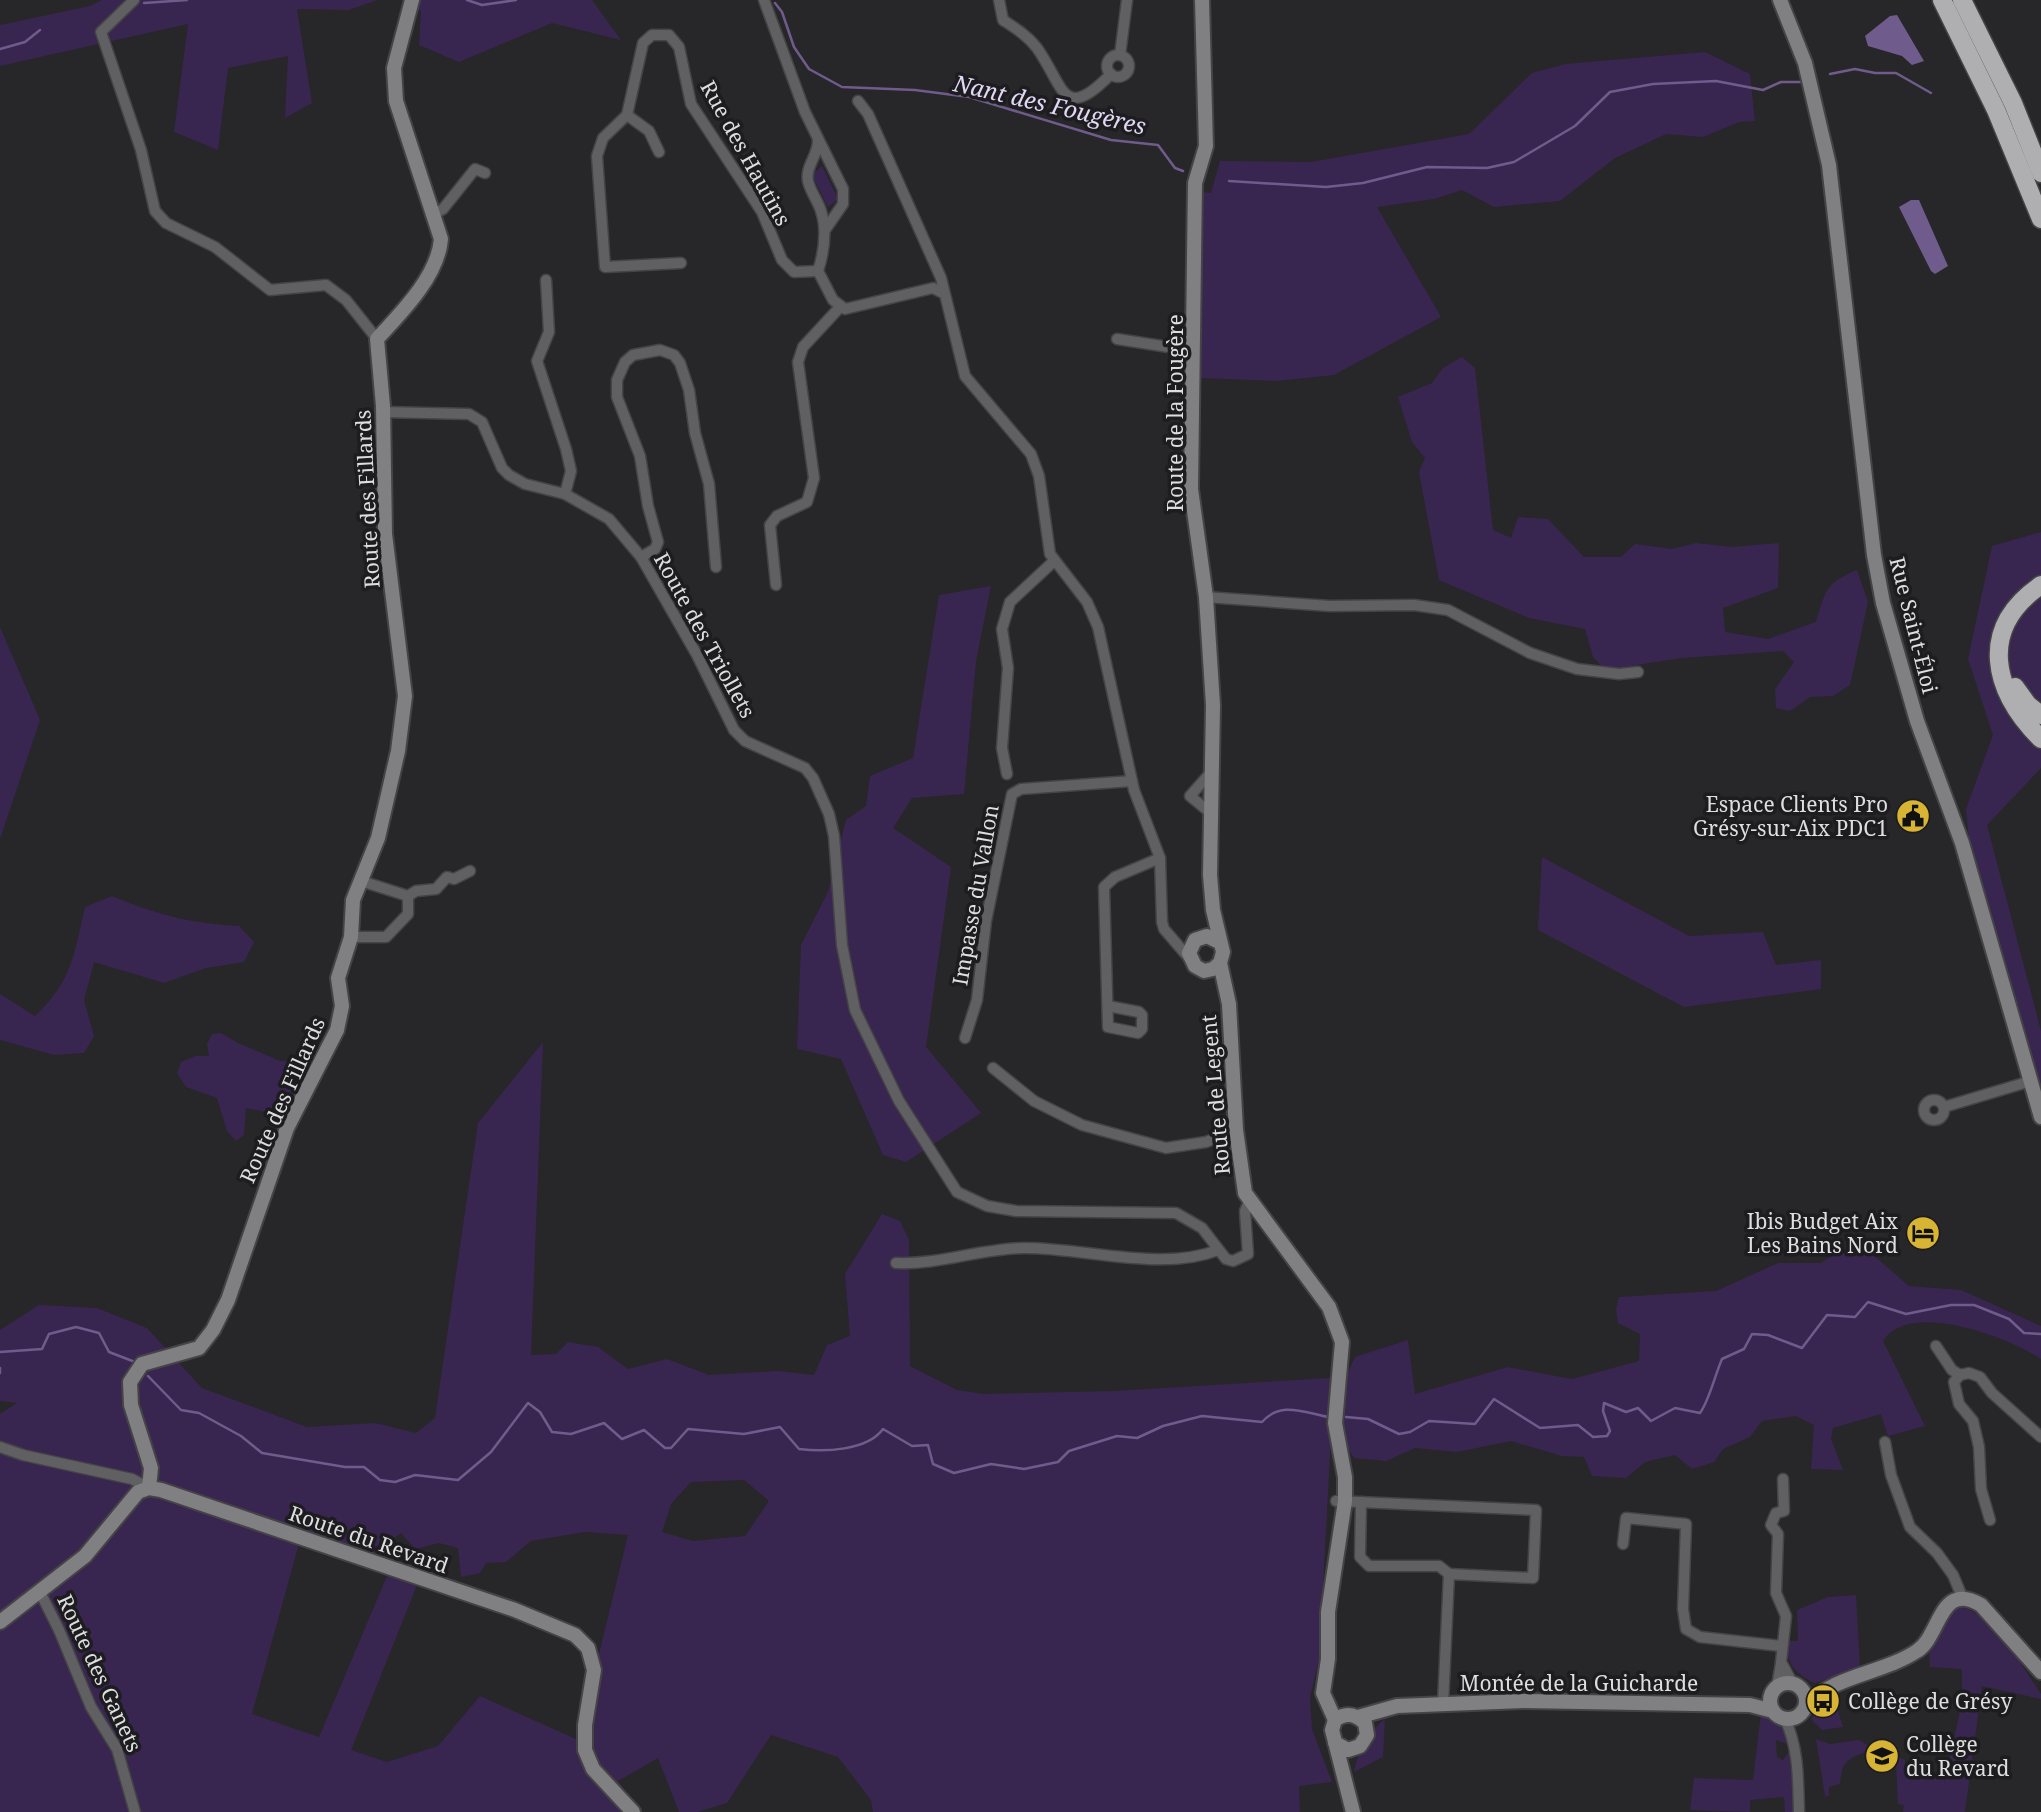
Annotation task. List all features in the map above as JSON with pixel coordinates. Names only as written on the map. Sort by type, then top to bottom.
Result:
[{"type":"highway","points":[[1941,0],[1996,110],[2041,219]]},
{"type":"highway","points":[[1962,0],[2013,103],[2041,173]]},
{"type":"highway","points":[[2041,585],[2011,614],[2002,634],[1998,660],[2012,702],[2041,739]]},
{"type":"highway","points":[[2041,594],[2015,623],[2007,656],[2016,689],[2028,705],[2041,715]]},
{"type":"street","points":[[134,0],[101,32],[141,150],[155,211],[174,228],[215,247],[270,290],[326,285],[346,300],[377,339],[439,257],[440,239],[396,101],[394,68],[412,0]]},
{"type":"street","name":"Rue des Hautins","points":[[765,0],[805,112],[843,189],[843,204],[825,230]]},
{"type":"street","points":[[999,0],[1003,20],[1036,47],[1061,92],[1079,99],[1091,94],[1111,74]]},
{"type":"street","points":[[1120,55],[1127,0]]},
{"type":"street","name":"Route de la Fougère","points":[[1202,0],[1206,146],[1195,183],[1191,489],[1206,597],[1213,770],[1210,865],[1213,911],[1219,942]]},
{"type":"street","name":"Rue Saint-Éloi","points":[[1780,0],[1812,86],[1829,165],[1874,555],[1882,603],[1921,734],[1966,855],[2041,1117]]},
{"type":"street","name":"Rue des Hautins","points":[[627,115],[643,43],[652,35],[669,35],[679,47],[691,104],[762,212],[782,260],[794,272],[818,271],[825,230],[808,180],[808,170],[819,150],[818,139]]},
{"type":"street","points":[[1111,74],[1118,76],[1127,72],[1128,61],[1120,55]]},
{"type":"street","points":[[1111,74],[1108,61],[1120,55]]},
{"type":"street","points":[[858,101],[869,114],[941,278],[967,379],[1025,447],[1036,465],[1045,532],[1053,562],[1087,602],[1095,618],[1132,781],[1160,858],[1164,929],[1176,939],[1194,946],[1219,942],[1223,953],[1220,963],[1213,969],[1203,971],[1195,967],[1194,946]]},
{"type":"street","points":[[659,152],[649,131],[627,115],[603,138],[597,156],[605,267],[681,263]]},
{"type":"street","points":[[433,214],[443,209],[475,169],[485,173]]},
{"type":"street","points":[[818,271],[832,300],[845,308]]},
{"type":"street","points":[[547,280],[549,332],[537,361],[566,449],[570,471],[565,494]]},
{"type":"street","points":[[776,585],[770,525],[777,516],[807,502],[814,478],[798,362],[803,347],[845,308],[933,288],[943,293]]},
{"type":"street","name":"Route des Fillards","points":[[149,1488],[151,1468],[131,1405],[130,1382],[142,1364],[199,1348],[213,1330],[229,1300],[270,1171],[288,1128],[337,1030],[342,1006],[338,978],[351,937],[353,900],[378,838],[398,751],[405,696],[386,534],[383,412],[377,339]]},
{"type":"street","points":[[1117,339],[1194,351]]},
{"type":"street","points":[[641,558],[655,549],[658,542],[648,506],[640,456],[617,397],[617,380],[625,362],[633,355],[660,350],[674,355],[680,363],[689,390],[695,433],[709,484],[716,567]]},
{"type":"street","name":"Route des Triollets","points":[[383,412],[469,414],[482,422],[502,468],[509,474],[525,484],[565,494],[609,519],[641,558],[697,655],[734,730],[745,741],[805,768],[820,793],[834,836],[842,945],[855,1010],[899,1101],[950,1184],[968,1199],[999,1209],[1176,1213],[1202,1228],[1218,1250]]},
{"type":"street","points":[[1007,774],[1002,748],[1008,668],[1002,629],[1010,602],[1053,562]]},
{"type":"street","points":[[1206,597],[1330,606],[1414,605],[1448,610],[1530,653],[1577,669],[1619,674],[1638,672]]},
{"type":"street","points":[[1213,770],[1191,796],[1213,815]]},
{"type":"street","name":"Impasse du Vallon","points":[[965,1038],[977,1000],[986,921],[1012,794],[1021,789],[1132,781]]},
{"type":"street","points":[[1108,1006],[1104,887],[1115,877],[1160,858]]},
{"type":"street","points":[[361,881],[408,896],[416,891],[436,888],[447,877],[454,879],[470,871]]},
{"type":"street","points":[[351,937],[386,937],[408,914],[408,896]]},
{"type":"street","name":"Route de la Fougère","points":[[1194,946],[1213,911]]},
{"type":"street","name":"Route de Legent","points":[[1220,963],[1228,1004],[1236,1130],[1249,1202],[1336,1319],[1342,1342],[1335,1423],[1341,1460],[1341,1501],[1328,1612],[1325,1683],[1326,1692],[1351,1720]]},
{"type":"street","name":"Route de Legent","points":[[1203,971],[1224,990]]},
{"type":"street","points":[[993,1068],[1034,1101],[1082,1125],[1166,1148],[1206,1142],[1236,1130]]},
{"type":"street","points":[[1944,1107],[2031,1081]]},
{"type":"street","points":[[897,1263],[923,1264],[1026,1248],[1084,1251],[1169,1261],[1195,1259],[1218,1250],[1226,1259],[1233,1261],[1248,1254],[1245,1211],[1249,1202]]},
{"type":"street","points":[[1936,1346],[1952,1370],[1960,1375]]},
{"type":"street","points":[[1990,1520],[1981,1489],[1979,1447],[1973,1421],[1959,1404],[1954,1382],[1960,1375],[1969,1373],[1980,1377],[1992,1393],[2041,1437]]},
{"type":"street","points":[[1885,1442],[1891,1475],[1910,1527],[1937,1553],[1953,1574],[1962,1599]]},
{"type":"street","points":[[0,1447],[23,1455],[132,1479],[149,1488]]},
{"type":"street","points":[[1783,1479],[1784,1511],[1776,1513],[1771,1525],[1778,1534],[1776,1594],[1786,1616],[1781,1646],[1780,1706],[1793,1735],[1798,1767],[1799,1812]]},
{"type":"street","points":[[0,1622],[85,1556],[128,1500],[149,1488]]},
{"type":"street","name":"Route du Revard","points":[[149,1488],[515,1610],[575,1635],[588,1648],[594,1670],[585,1725],[585,1751],[593,1769],[633,1812]]},
{"type":"street","points":[[1341,1501],[1536,1510],[1533,1578],[1449,1574],[1439,1566],[1369,1566],[1360,1557],[1361,1502]]},
{"type":"street","points":[[1623,1544],[1626,1518],[1686,1524],[1683,1609],[1686,1629],[1700,1637],[1781,1646]]},
{"type":"street","points":[[1443,1704],[1449,1574]]},
{"type":"street","name":"Route des Ganets","points":[[40,1592],[60,1630],[91,1707],[117,1749],[135,1812]]},
{"type":"street","points":[[1780,1706],[1806,1705],[1828,1687],[1918,1651],[1925,1645],[1946,1607],[1962,1599],[1981,1605],[2041,1672]]},
{"type":"street","points":[[2015,1644],[2041,1686]]},
{"type":"street","points":[[1781,1662],[1805,1695],[1806,1705]]},
{"type":"street","points":[[1796,1686],[1828,1687]]},
{"type":"street","name":"Montée de la Guicharde","points":[[1354,1749],[1364,1741],[1351,1720],[1385,1709],[1443,1704],[1561,1701],[1780,1706],[1796,1686]]},
{"type":"street","points":[[1351,1720],[1332,1730],[1353,1812]]},
{"type":"street","points":[[1335,1743],[1341,1748],[1354,1749],[1346,1778]]},
{"type":"shaded area","points":[[102,0],[377,0],[349,10],[297,9],[312,103],[285,118],[288,56],[228,68],[218,150],[174,132],[188,24],[0,66],[0,25],[90,6]]},
{"type":"shaded area","points":[[401,0],[592,0],[621,40],[552,23],[459,62],[419,45],[421,11]]},
{"type":"shaded area","points":[[1897,15],[1924,61],[1912,65],[1902,56],[1868,46],[1865,36],[1890,16]]},
{"type":"shaded area","points":[[1705,52],[1750,74],[1755,121],[1739,122],[1703,137],[1666,134],[1615,158],[1560,201],[1494,207],[1462,190],[1434,199],[1377,207],[1441,317],[1334,375],[1276,381],[1200,378],[1202,192],[1211,193],[1220,161],[1311,162],[1469,134],[1532,73],[1565,64]]},
{"type":"shaded area","points":[[822,166],[838,199],[828,207],[812,175]]},
{"type":"shaded area","points":[[1911,200],[1919,200],[1948,266],[1935,274],[1931,271],[1899,207]]},
{"type":"shaded area","points":[[1462,357],[1475,368],[1493,530],[1511,538],[1518,517],[1548,519],[1584,557],[1621,557],[1635,544],[1672,549],[1696,543],[1731,547],[1779,543],[1778,588],[1723,608],[1725,632],[1768,639],[1816,622],[1828,589],[1839,579],[1857,570],[1868,602],[1850,685],[1833,696],[1810,697],[1790,711],[1776,708],[1775,689],[1794,662],[1783,651],[1681,658],[1605,670],[1593,657],[1585,629],[1529,618],[1439,580],[1419,472],[1425,458],[1412,442],[1398,397],[1432,383],[1443,368]]},
{"type":"shaded area","points":[[2041,532],[2041,768],[1987,825],[2041,1031],[2041,1094],[1969,839],[1966,809],[1993,735],[1968,659],[1992,546]]},
{"type":"shaded area","points":[[991,586],[976,661],[964,794],[912,798],[893,828],[951,867],[926,1047],[981,1113],[906,1162],[883,1155],[841,1059],[797,1049],[801,945],[828,892],[846,820],[866,806],[870,776],[913,758],[939,595]]},
{"type":"shaded area","points":[[0,627],[40,720],[0,839]]},
{"type":"shaded area","points":[[1542,857],[1689,936],[1763,932],[1776,965],[1821,960],[1821,989],[1684,1007],[1538,930]]},
{"type":"shaded area","points":[[112,896],[174,917],[239,926],[254,942],[244,962],[206,968],[164,983],[94,962],[84,1000],[94,1036],[84,1053],[54,1055],[0,1040],[0,994],[35,1016],[57,991],[70,966],[85,907]]},
{"type":"shaded area","points":[[221,1033],[280,1061],[315,1059],[288,1116],[246,1108],[244,1135],[236,1141],[227,1131],[217,1098],[186,1087],[177,1073],[181,1062],[196,1056],[209,1056],[207,1044],[212,1034]]},
{"type":"shaded area","points":[[543,1042],[531,1355],[556,1354],[568,1342],[598,1347],[628,1369],[667,1359],[709,1375],[778,1371],[814,1375],[827,1345],[850,1336],[845,1274],[882,1214],[900,1221],[909,1240],[910,1366],[957,1390],[984,1394],[1114,1391],[1346,1377],[1355,1357],[1408,1340],[1415,1394],[1508,1367],[1572,1379],[1639,1361],[1640,1334],[1618,1323],[1616,1309],[1619,1297],[1716,1291],[1778,1263],[1821,1263],[1837,1252],[1873,1255],[1909,1286],[1961,1290],[2041,1326],[2041,1359],[2007,1341],[1960,1326],[1914,1323],[1896,1329],[1883,1341],[1925,1426],[1888,1436],[1881,1414],[1833,1428],[1831,1439],[1843,1470],[1811,1469],[1814,1425],[1796,1416],[1762,1421],[1750,1437],[1723,1449],[1714,1462],[1692,1469],[1675,1455],[1645,1462],[1626,1478],[1592,1476],[1584,1457],[1562,1456],[1511,1441],[1457,1452],[1415,1448],[1386,1461],[1354,1458],[1342,1438],[1331,1438],[1319,1660],[1310,1697],[1312,1729],[1332,1782],[1299,1786],[1300,1812],[873,1812],[871,1800],[838,1757],[771,1735],[727,1803],[697,1812],[679,1812],[658,1758],[618,1781],[640,1812],[0,1812],[0,1414],[17,1403],[0,1401],[0,1330],[39,1305],[97,1308],[147,1328],[202,1388],[307,1427],[375,1423],[416,1433],[435,1418],[478,1123]],"holes":[[[744,1480],[769,1501],[745,1536],[693,1541],[662,1532],[671,1504],[691,1482]],[[585,1532],[628,1535],[578,1740],[480,1696],[438,1746],[387,1762],[351,1750],[417,1585],[387,1576],[319,1737],[252,1714],[298,1547],[305,1537],[368,1559],[401,1533],[415,1549],[439,1543],[458,1548],[461,1577],[480,1573],[486,1563],[506,1562],[531,1541]]]},
{"type":"shaded area","points":[[1856,1595],[1860,1668],[1815,1683],[1797,1671],[1790,1662],[1786,1641],[1798,1641],[1797,1610],[1828,1597]]},
{"type":"shaded area","points":[[1957,1607],[1970,1610],[1994,1628],[2041,1694],[2041,1699],[1982,1686],[1965,1812],[1903,1812],[1904,1805],[1898,1804],[1896,1762],[1879,1751],[1905,1760],[1905,1769],[1945,1774],[1944,1784],[1962,1702],[1962,1669],[1930,1667],[1929,1648]]},
{"type":"shaded area","points":[[1833,1694],[1843,1727],[1822,1730],[1811,1719]]},
{"type":"shaded area","points":[[1761,1713],[1776,1721],[1786,1738],[1788,1744],[1776,1740],[1777,1757],[1783,1760],[1789,1751],[1795,1812],[1785,1812],[1784,1797],[1750,1800],[1750,1812],[1690,1810],[1694,1778],[1753,1780]]},
{"type":"shaded area","points":[[1385,1719],[1383,1757],[1354,1772],[1365,1742]]},
{"type":"shaded area","points":[[1816,1739],[1830,1744],[1859,1740],[1867,1745],[1864,1753],[1845,1764],[1840,1784],[1829,1787],[1829,1796],[1825,1796]]},
{"type":"waterway","name":"Nant des Fougères","points":[[144,3],[187,0]]},
{"type":"waterway","name":"Nant des Fougères","points":[[467,0],[482,5],[516,0]]},
{"type":"waterway","name":"Nant des Fougères","points":[[775,3],[782,12],[794,47],[809,69],[842,87],[915,90],[969,97],[1111,140],[1158,145],[1175,168],[1183,171]]},
{"type":"waterway","name":"Nant des Fougères","points":[[0,49],[25,42],[40,30]]},
{"type":"waterway","name":"Nant des Fougères","points":[[1830,74],[1855,69],[1896,73],[1931,93]]},
{"type":"waterway","name":"Nant des Fougères","points":[[1229,181],[1326,187],[1363,183],[1427,167],[1487,168],[1514,162],[1575,126],[1610,92],[1653,84],[1716,81],[1763,90],[1781,82],[1803,82]]},
{"type":"waterway","points":[[1346,1417],[1368,1419],[1399,1434],[1410,1432],[1429,1421],[1475,1424],[1494,1399],[1540,1428],[1578,1425],[1593,1437],[1607,1436],[1610,1431],[1603,1411],[1604,1403],[1626,1412],[1638,1408],[1651,1421],[1675,1408],[1700,1413],[1722,1359],[1744,1349],[1752,1334],[1768,1335],[1802,1348],[1827,1315],[1855,1317],[1868,1302],[1906,1314],[1951,1305],[1974,1305],[2009,1319],[2024,1333],[2041,1334]]},
{"type":"waterway","points":[[0,1352],[42,1349],[49,1334],[76,1327],[99,1333],[109,1352],[135,1362]]},
{"type":"waterway","points":[[0,1368],[0,1373]]},
{"type":"waterway","points":[[148,1376],[181,1410],[199,1413],[241,1436],[262,1453],[345,1467],[364,1467],[380,1480],[395,1482],[415,1475],[458,1480],[491,1452],[528,1403],[540,1412],[552,1432],[571,1434],[604,1423],[622,1439],[644,1430],[665,1448],[671,1448],[688,1429],[744,1434],[780,1427],[799,1449],[820,1450],[856,1446],[867,1442],[883,1429],[912,1446],[928,1445],[933,1464],[954,1473],[991,1464],[1024,1469],[1058,1462],[1069,1451],[1117,1436],[1137,1438],[1163,1426],[1202,1416],[1262,1422],[1277,1412],[1292,1410],[1328,1417]]},
{"type":"place","name":"Espace Clients Pro Grésy-sur-Aix PDC1","points":[[1913,816]]},
{"type":"place","name":"Ibis Budget Aix Les Bains Nord","points":[[1923,1233]]},
{"type":"place","name":"Collège de Grésy","points":[[1823,1701]]},
{"type":"place","name":"Collège du Revard","points":[[1882,1756]]}]
